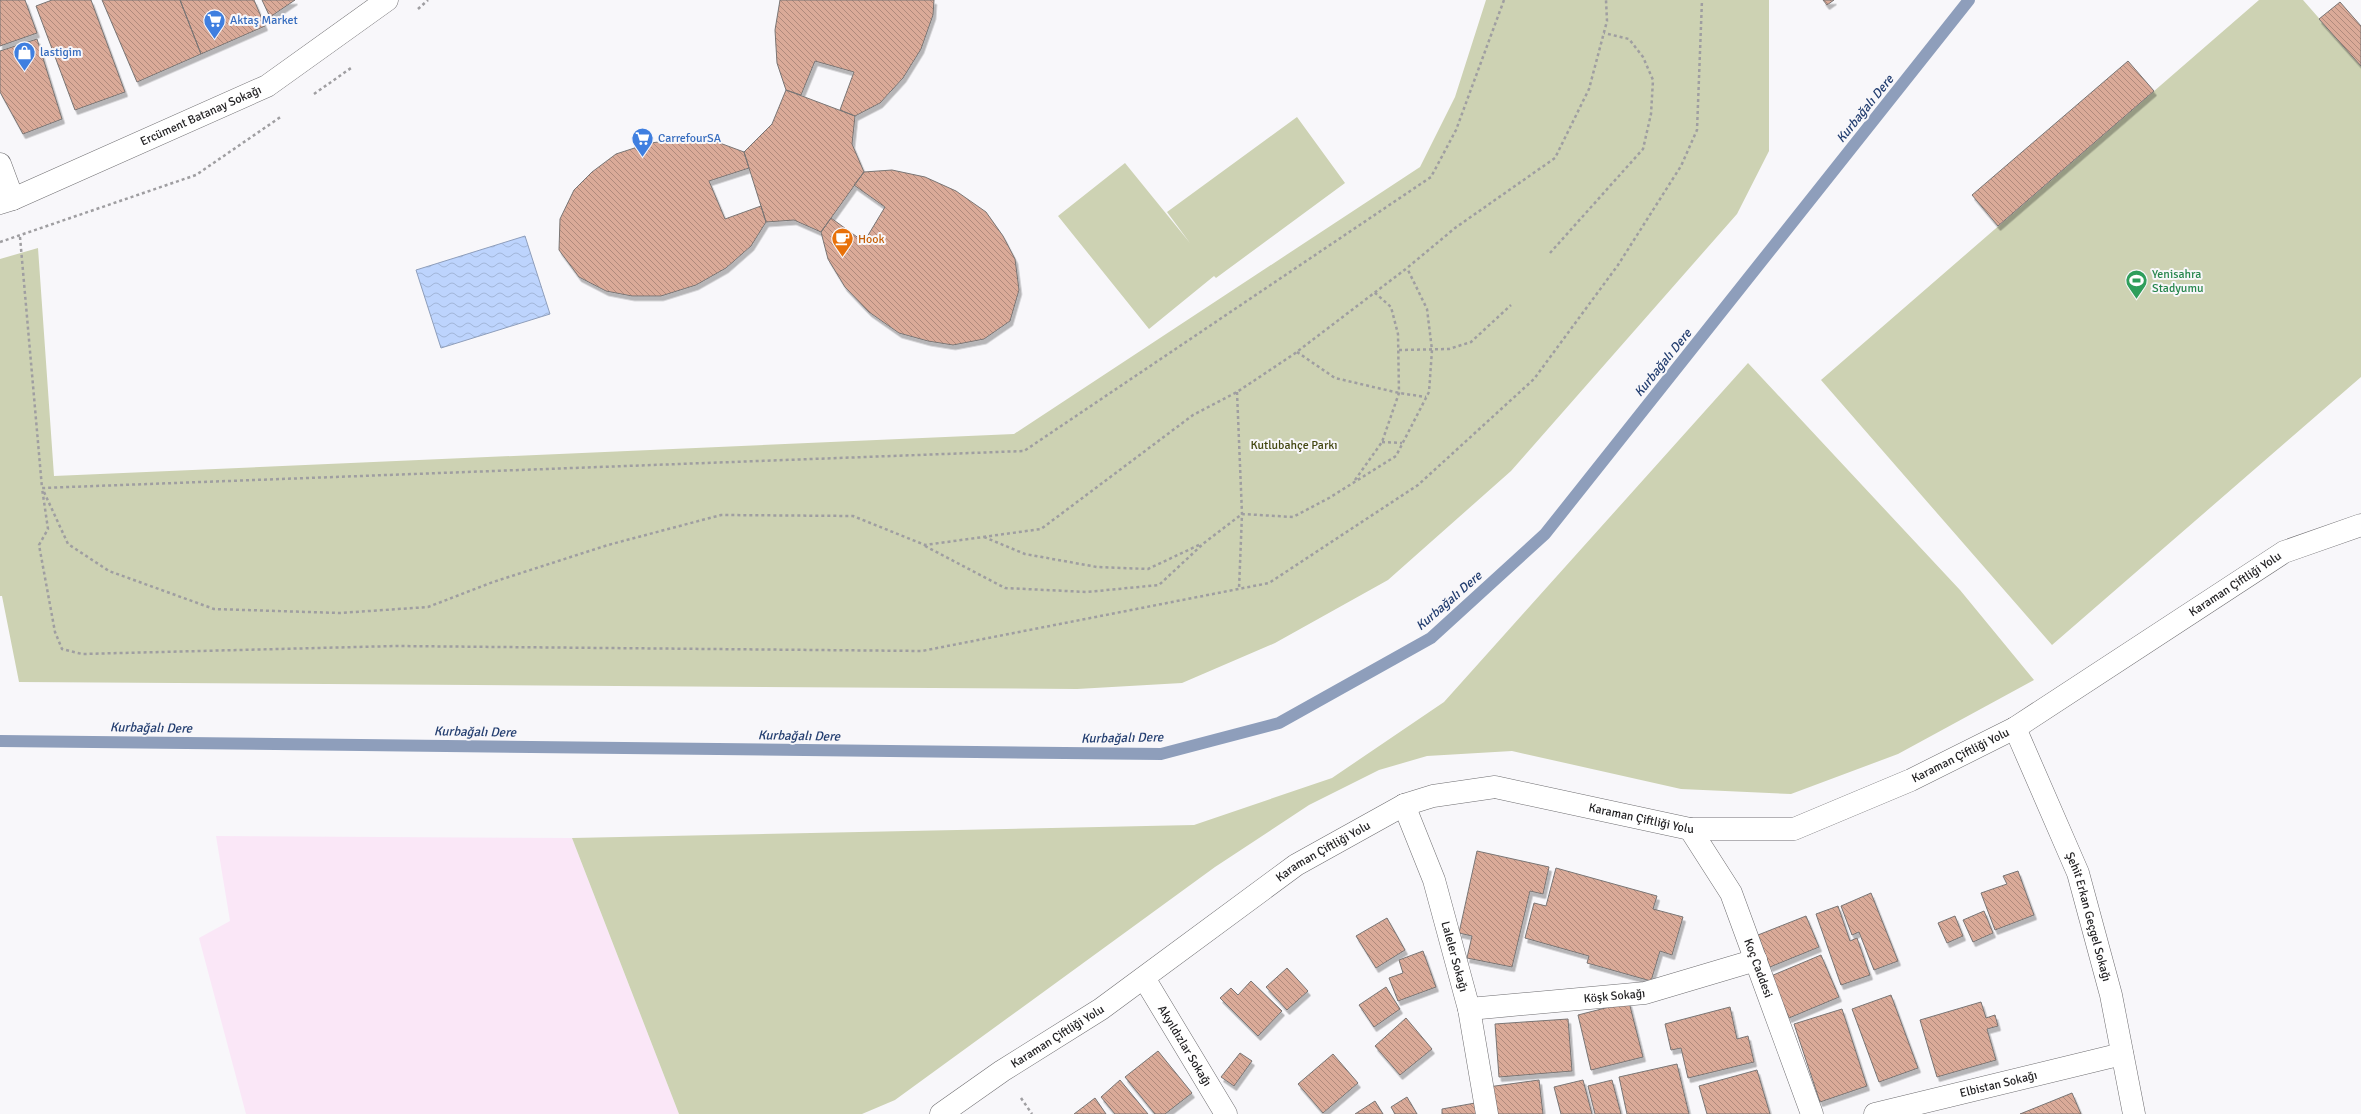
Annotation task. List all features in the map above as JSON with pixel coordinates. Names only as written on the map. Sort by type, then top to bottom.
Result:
[{"type":"street","name":"Ercüment Batanay Sokağı","points":[[6,201],[267,86],[386,0]]},
{"type":"street","points":[[0,164],[6,201]]},
{"type":"street","name":"Karaman Çiftliği Yolu","points":[[941,1114],[1002,1071],[1101,1009],[1296,866],[1404,805],[1433,796],[1495,787],[1690,829],[1794,829],[1911,780],[2015,728],[2284,552],[2361,525]]},
{"type":"street","name":"Şehit Erkan Geçgel Sokağı","points":[[2015,728],[2078,873],[2111,995],[2134,1114]]},
{"type":"street","name":"Laleler Sokağı","points":[[1404,805],[1434,880],[1469,1009],[1487,1114]]},
{"type":"street","name":"Koç Caddesi","points":[[1690,829],[1731,893],[1812,1114]]},
{"type":"street","name":"Köşk Sokağı","points":[[1469,1009],[1646,993],[1756,960]]},
{"type":"street","name":"Akyıldızlar Sokağı","points":[[1144,978],[1226,1114]]},
{"type":"street","name":"Elbistan Sokağı","points":[[1875,1114],[2122,1054]]},
{"type":"path","points":[[42,488],[1024,451],[1431,177],[1456,130],[1504,0]]},
{"type":"path","points":[[925,545],[1042,529],[1193,415],[1237,392],[1297,352],[1407,268],[1455,228],[1555,158],[1589,89],[1607,21],[1606,0]]},
{"type":"path","points":[[20,237],[42,488],[48,528],[39,545],[55,632],[62,649],[82,654],[396,646],[922,651],[1269,583],[1418,485],[1534,379],[1618,265],[1681,166],[1697,130],[1702,0]]},
{"type":"path","points":[[1550,253],[1643,149],[1651,114],[1653,80],[1643,57],[1629,39],[1604,33]]},
{"type":"path","points":[[42,488],[68,544],[109,571],[214,609],[340,613],[428,607],[493,582],[608,545],[721,515],[853,516],[925,545],[1005,588],[1088,592],[1159,585],[1204,543],[1242,514],[1293,517],[1396,456],[1429,392],[1432,350],[1427,309],[1407,268]]},
{"type":"path","points":[[1353,482],[1382,442],[1399,393],[1398,334],[1391,306],[1374,292]]},
{"type":"path","points":[[1399,350],[1449,349],[1471,342],[1510,305]]},
{"type":"path","points":[[1297,352],[1335,378],[1399,393],[1426,397]]},
{"type":"path","points":[[1237,392],[1242,514],[1239,589]]},
{"type":"path","points":[[1382,442],[1402,443]]},
{"type":"path","points":[[984,537],[1025,554],[1104,568],[1148,569],[1204,543]]},
{"type":"shaded area","points":[[216,836],[572,838],[679,1114],[246,1114],[199,938],[230,921]]},
{"type":"green space","name":"Kutlubahçe Parkı","points":[[1486,0],[1769,0],[1769,151],[1737,214],[1511,471],[1388,580],[1275,643],[1182,683],[1077,689],[19,682],[2,596],[0,596],[0,259],[38,248],[54,476],[1014,434],[1420,167],[1455,97]]},
{"type":"green space","name":"Yenisahra Stadyumu","points":[[2259,0],[2303,0],[2361,66],[2361,377],[2052,645],[1821,380]]},
{"type":"green space","points":[[1297,117],[1345,183],[1216,278],[1214,276],[1149,329],[1058,216],[1125,163],[1190,243],[1167,212]]},
{"type":"green space","points":[[1748,363],[1960,590],[2034,680],[1898,754],[1791,794],[1681,789],[1512,751],[1427,756],[1379,770],[1309,805],[1215,867],[895,1100],[862,1114],[679,1114],[572,838],[1194,825],[1332,778],[1444,702]]},
{"type":"water","points":[[525,236],[550,314],[441,348],[416,270]]},
{"type":"building","points":[[0,0],[25,0],[37,33],[0,46]]},
{"type":"building","points":[[52,0],[91,0],[125,92],[75,110],[36,6]]},
{"type":"building","points":[[102,0],[180,0],[201,54],[137,82]]},
{"type":"building","name":"Aktaş Market","points":[[180,0],[254,0],[265,26],[201,54]]},
{"type":"building","points":[[262,0],[295,0],[270,17]]},
{"type":"building","points":[[780,0],[934,0],[933,15],[921,49],[903,78],[880,103],[855,116],[840,110],[854,72],[815,61],[801,95],[786,90],[777,63],[775,30]]},
{"type":"building","points":[[1823,0],[1834,0],[1827,5]]},
{"type":"building","points":[[2340,2],[2361,26],[2361,66],[2319,19]]},
{"type":"building","name":"lastigim","points":[[37,39],[62,119],[23,134],[0,92],[0,51]]},
{"type":"building","points":[[2128,61],[2154,91],[1998,226],[1972,195]]},
{"type":"building","points":[[786,90],[855,116],[852,144],[864,172],[821,232],[794,220],[766,222],[744,152],[772,124]]},
{"type":"building","points":[[684,139],[717,142],[744,152],[749,168],[709,181],[725,219],[761,206],[766,222],[751,246],[726,268],[696,285],[661,296],[632,296],[606,291],[579,277],[559,250],[560,219],[574,190],[592,172],[616,154],[650,143]]},
{"type":"building","points":[[892,170],[925,177],[956,191],[986,212],[1003,236],[1015,259],[1019,290],[1010,321],[984,339],[953,345],[928,341],[899,333],[869,312],[845,287],[828,259],[821,232],[831,218],[864,242],[885,207],[854,185],[864,172]]},
{"type":"building","points":[[1477,851],[1549,867],[1543,894],[1530,891],[1512,967],[1467,958],[1472,936],[1459,933]]},
{"type":"building","points":[[1556,868],[1657,896],[1653,909],[1683,917],[1672,955],[1660,951],[1651,981],[1587,963],[1589,956],[1525,938],[1534,903],[1546,906]]},
{"type":"building","points":[[2018,871],[2034,915],[1995,930],[1981,893],[2007,884],[2003,876]]},
{"type":"building","points":[[1871,893],[1898,961],[1874,970],[1859,932],[1852,935],[1841,906]]},
{"type":"building","points":[[1838,906],[1850,941],[1857,938],[1870,975],[1841,985],[1816,914]]},
{"type":"building","points":[[1984,911],[1993,933],[1973,942],[1963,920]]},
{"type":"building","points":[[1806,916],[1819,947],[1770,967],[1758,935]]},
{"type":"building","points":[[1955,916],[1963,936],[1947,943],[1938,923]]},
{"type":"building","points":[[1387,918],[1405,950],[1376,968],[1356,936]]},
{"type":"building","points":[[1423,951],[1436,987],[1398,1001],[1389,978],[1403,973],[1399,960]]},
{"type":"building","points":[[1821,955],[1839,997],[1789,1018],[1771,976]]},
{"type":"building","points":[[1287,968],[1308,991],[1287,1010],[1266,987]]},
{"type":"building","points":[[1251,981],[1282,1011],[1258,1036],[1220,998],[1231,988],[1238,995]]},
{"type":"building","points":[[1386,987],[1400,1009],[1374,1027],[1359,1005]]},
{"type":"building","points":[[1891,995],[1918,1068],[1879,1082],[1852,1009]]},
{"type":"building","points":[[1629,1002],[1643,1057],[1591,1070],[1578,1015]]},
{"type":"building","points":[[1981,1002],[1986,1018],[1995,1015],[1998,1026],[1987,1029],[1996,1060],[1937,1077],[1920,1020]]},
{"type":"building","points":[[1730,1007],[1737,1039],[1748,1036],[1754,1062],[1688,1078],[1681,1048],[1671,1050],[1665,1024]]},
{"type":"building","points":[[1842,1009],[1867,1086],[1820,1102],[1794,1024]]},
{"type":"building","points":[[1406,1018],[1432,1049],[1400,1075],[1375,1046]]},
{"type":"building","points":[[1568,1019],[1572,1071],[1499,1077],[1495,1024]]},
{"type":"building","points":[[1158,1051],[1192,1093],[1165,1114],[1155,1114],[1125,1077]]},
{"type":"building","points":[[1240,1053],[1252,1061],[1234,1086],[1221,1077]]},
{"type":"building","points":[[1333,1054],[1358,1083],[1323,1113],[1298,1084]]},
{"type":"building","points":[[1677,1064],[1689,1114],[1627,1114],[1619,1077]]},
{"type":"building","points":[[1757,1070],[1770,1114],[1707,1114],[1699,1086]]},
{"type":"building","points":[[1120,1080],[1148,1114],[1115,1114],[1101,1097]]},
{"type":"building","points":[[1539,1080],[1543,1114],[1492,1114],[1488,1087]]},
{"type":"building","points":[[1583,1080],[1592,1114],[1561,1114],[1554,1087]]},
{"type":"building","points":[[1612,1080],[1621,1114],[1595,1114],[1588,1086]]},
{"type":"building","points":[[2072,1093],[2081,1114],[2020,1114]]},
{"type":"building","points":[[1407,1097],[1417,1114],[1395,1114],[1391,1107]]},
{"type":"building","points":[[1095,1098],[1106,1114],[1074,1114]]},
{"type":"building","points":[[1375,1101],[1383,1114],[1355,1114]]},
{"type":"building","points":[[1475,1103],[1477,1114],[1442,1114],[1442,1109]]},
{"type":"waterway","name":"Kurbağalı Dere","points":[[0,741],[1161,754],[1279,723],[1431,638],[1545,534],[1969,0]]},
{"type":"place","name":"Aktaş Market","points":[[215,40]]},
{"type":"place","name":"lastigim","points":[[24,72]]},
{"type":"place","name":"CarrefourSA","points":[[643,158]]},
{"type":"place","name":"Hook","points":[[843,258]]},
{"type":"place","name":"Yenisahra Stadyumu","points":[[2136,300]]}]
